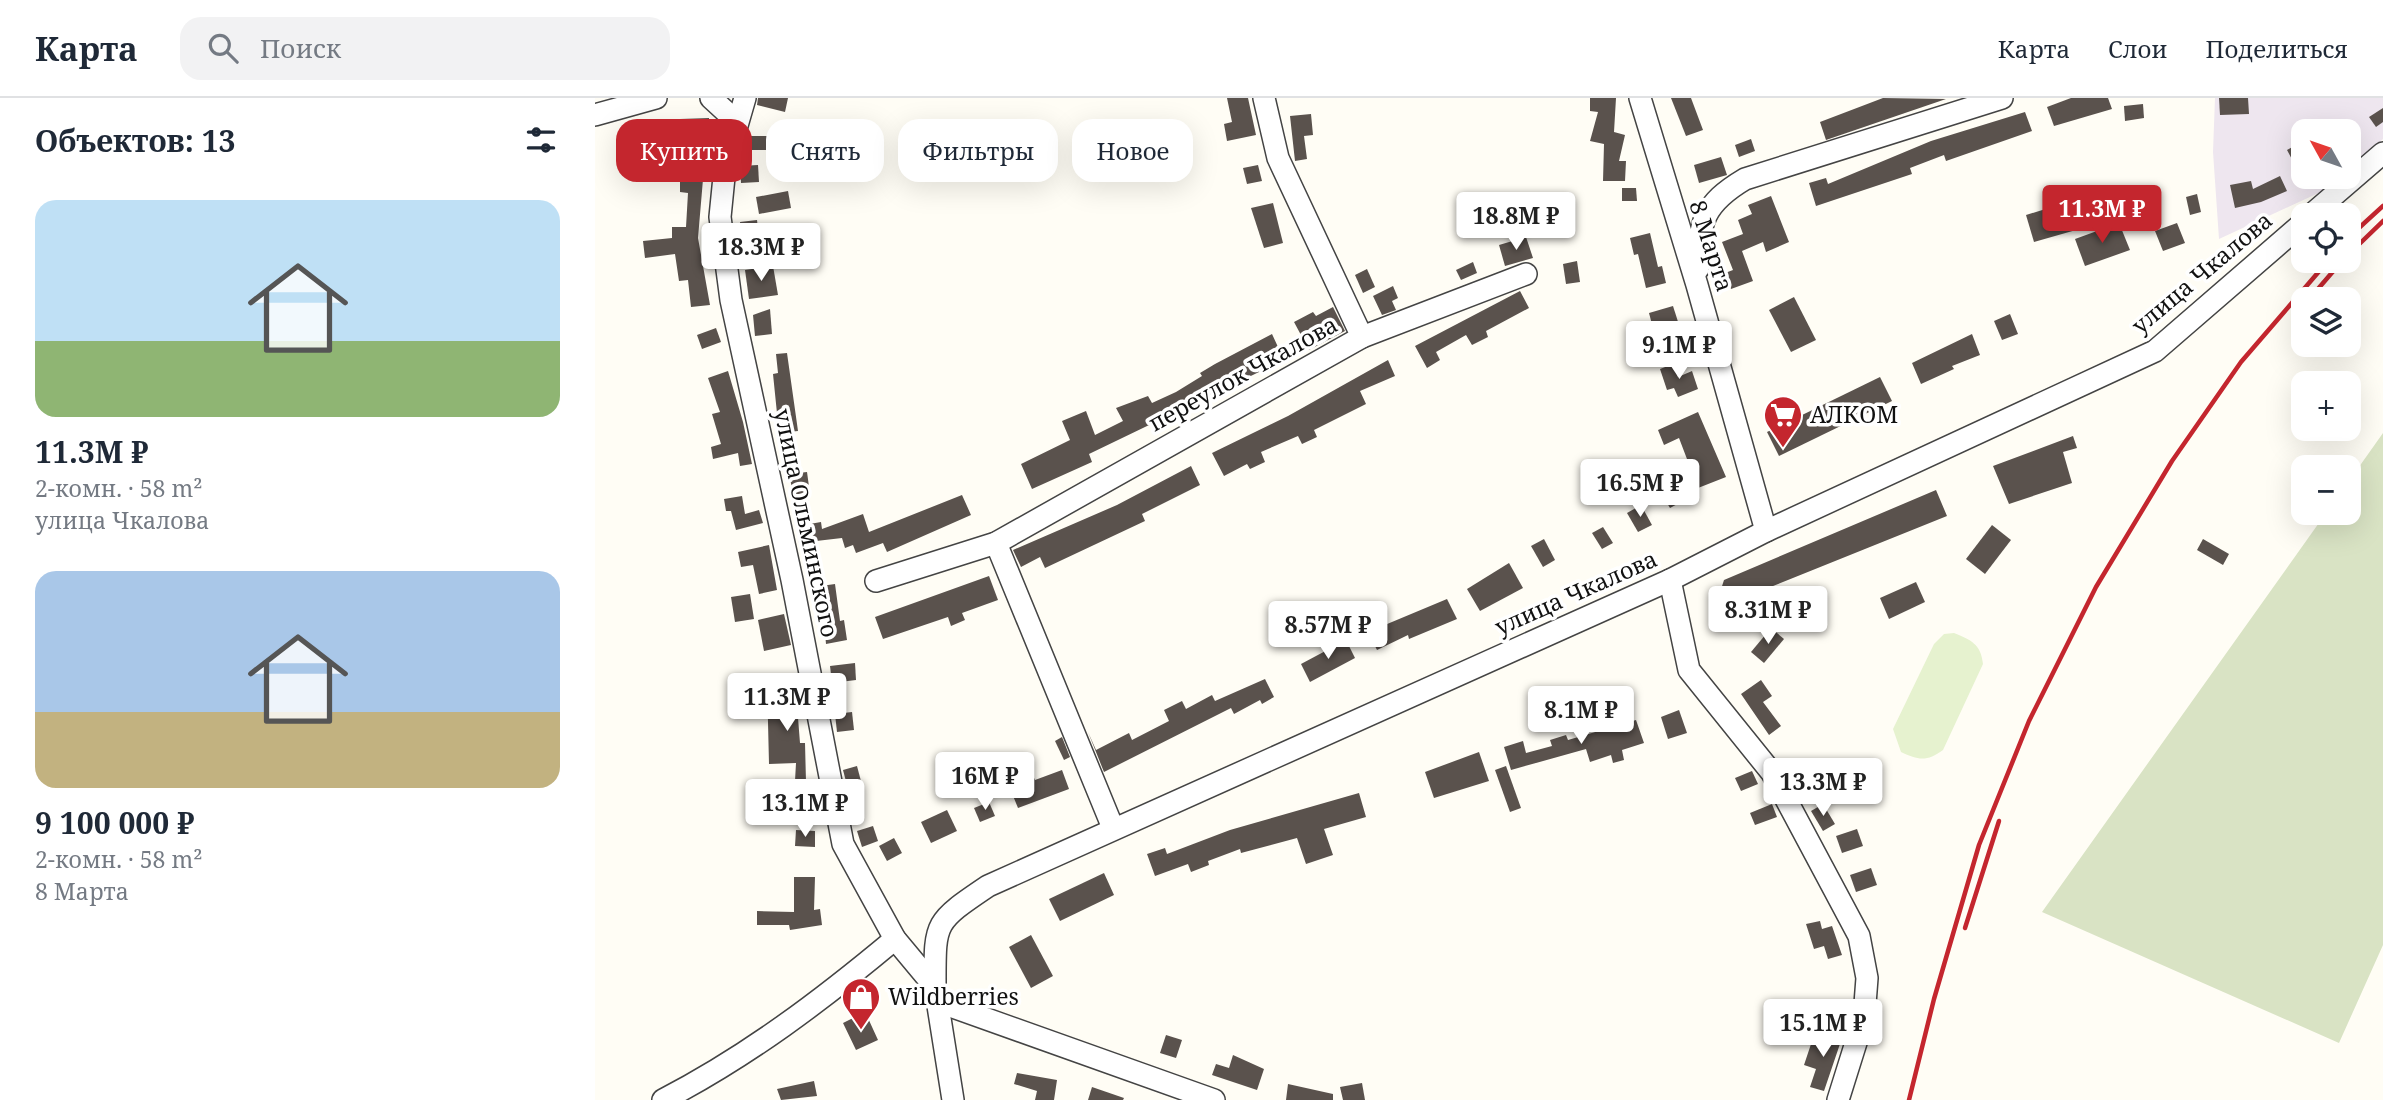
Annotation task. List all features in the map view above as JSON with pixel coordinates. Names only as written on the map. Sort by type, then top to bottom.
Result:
[{"type":"street","points":[[711,98],[734,119]]},
{"type":"street","name":"улица Ольминского","points":[[737,119],[745,98]]},
{"type":"street","name":"переулок Чкалова","points":[[876,581],[996,543],[1363,337],[1278,158],[1264,98]]},
{"type":"street","name":"8 Марта","points":[[1640,98],[1697,285],[1766,531]]},
{"type":"street","points":[[1697,285],[1699,230],[1721,193],[1745,179],[2002,98]]},
{"type":"street","points":[[595,115],[646,99]]},
{"type":"street","name":"улица Чкалова","points":[[2321,203],[2383,153]]},
{"type":"street","name":"улица Ольминского","points":[[724,182],[720,217],[731,300],[792,580],[843,844],[895,939],[937,995]]},
{"type":"street","name":"улица Чкалова","points":[[937,995],[935,933],[951,911],[988,886],[1670,580],[1766,531],[2155,351],[2291,228]]},
{"type":"street","points":[[1363,337],[1526,274]]},
{"type":"street","points":[[996,543],[1113,828]]},
{"type":"street","points":[[1670,580],[1689,670],[1772,773],[1859,936],[1867,978],[1864,1017],[1838,1100]]},
{"type":"street","points":[[663,1100],[718,1072],[809,1010],[895,939]]},
{"type":"street","points":[[953,1100],[937,995],[1214,1100]]},
{"type":"shaded area","points":[[2215,98],[2383,98],[2383,139],[2361,159],[2361,119],[2291,119],[2291,189],[2326,189],[2297,203],[2291,203],[2291,206],[2219,239],[2213,152]]},
{"type":"green space","points":[[2383,433],[2383,945],[2339,1043],[2042,912],[2317,525],[2361,525],[2361,464]]},
{"type":"green space","points":[[1954,633],[1977,647],[1983,664],[1943,750],[1927,758],[1912,757],[1901,752],[1893,729],[1934,644],[1944,634]]},
{"type":"building","points":[[758,98],[788,98],[785,112],[757,105]]},
{"type":"building","points":[[1227,98],[1248,98],[1256,135],[1227,141],[1224,124],[1232,122]]},
{"type":"building","points":[[1590,98],[1616,98],[1614,132],[1625,135],[1619,161],[1626,161],[1625,181],[1603,181],[1604,144],[1590,141],[1598,112],[1590,111]]},
{"type":"building","points":[[1671,98],[1691,98],[1703,130],[1686,136]]},
{"type":"building","points":[[1883,98],[1946,99],[1826,140],[1820,122]]},
{"type":"building","points":[[2071,98],[2108,98],[2112,109],[2054,126],[2047,107]]},
{"type":"building","points":[[2219,98],[2248,98],[2249,114],[2220,115]]},
{"type":"building","points":[[2143,104],[2144,118],[2125,121],[2124,106]]},
{"type":"building","points":[[2383,108],[2383,122],[2376,127],[2369,117]]},
{"type":"building","points":[[2025,112],[2032,131],[1946,161],[1944,155],[1910,168],[1912,174],[1816,206],[1809,183],[1826,178],[1828,184],[1931,141]]},
{"type":"building","points":[[1311,114],[1313,135],[1304,136],[1307,159],[1295,161],[1290,116]]},
{"type":"building","points":[[752,136],[766,136],[766,150],[752,150]]},
{"type":"building","points":[[1751,139],[1755,151],[1739,157],[1735,145]]},
{"type":"building","points":[[1721,157],[1727,175],[1699,183],[1694,165]]},
{"type":"building","points":[[752,165],[758,165],[759,182],[741,183],[752,182]]},
{"type":"building","points":[[1258,165],[1262,181],[1247,184],[1243,168]]},
{"type":"building","points":[[2280,176],[2287,191],[2261,202],[2235,208],[2230,185],[2251,181],[2253,189]]},
{"type":"building","points":[[680,182],[703,182],[698,238],[710,305],[691,307],[688,280],[679,281],[675,254],[645,258],[643,241],[672,238],[672,227],[686,227],[688,193],[680,192]]},
{"type":"building","points":[[1622,188],[1636,188],[1637,201],[1622,201]]},
{"type":"building","points":[[788,191],[791,208],[759,214],[756,197]]},
{"type":"building","points":[[2197,194],[2201,212],[2190,215],[2186,197]]},
{"type":"building","points":[[1771,196],[1789,242],[1766,252],[1763,242],[1742,251],[1753,281],[1731,289],[1725,273],[1733,270],[1722,242],[1743,234],[1738,220],[1752,214],[1748,205]]},
{"type":"building","points":[[2068,202],[2076,230],[2034,242],[2026,215]]},
{"type":"building","points":[[1273,203],[1283,243],[1264,248],[1251,208]]},
{"type":"building","points":[[757,220],[759,238],[742,240],[740,222]]},
{"type":"building","points":[[2119,223],[2130,250],[2085,266],[2075,239]]},
{"type":"building","points":[[2177,223],[2185,243],[2163,251],[2155,231]]},
{"type":"building","points":[[1650,233],[1658,267],[1662,266],[1666,283],[1646,288],[1638,254],[1634,255],[1630,238]]},
{"type":"building","points":[[1526,237],[1533,258],[1505,266],[1499,245]]},
{"type":"building","points":[[1577,261],[1580,282],[1566,284],[1563,264]]},
{"type":"building","points":[[1473,262],[1477,273],[1461,280],[1456,270]]},
{"type":"building","points":[[773,266],[778,295],[749,299],[745,270]]},
{"type":"building","points":[[1367,269],[1375,287],[1363,293],[1355,275]]},
{"type":"building","points":[[1393,286],[1398,298],[1392,301],[1396,310],[1382,315],[1373,296]]},
{"type":"building","points":[[1520,291],[1529,308],[1486,331],[1488,337],[1472,345],[1466,335],[1436,352],[1440,360],[1427,368],[1415,346]]},
{"type":"building","points":[[1794,297],[1816,340],[1791,352],[1769,310]]},
{"type":"building","points":[[1673,306],[1680,328],[1655,336],[1649,313]]},
{"type":"building","points":[[1333,307],[1345,331],[1309,350],[1294,322],[1313,312],[1316,316]]},
{"type":"building","points":[[770,309],[772,334],[755,336],[753,315]]},
{"type":"building","points":[[2010,314],[2018,334],[2002,340],[1994,321]]},
{"type":"building","points":[[716,328],[721,342],[702,349],[697,335]]},
{"type":"building","points":[[1272,334],[1284,360],[1089,454],[1092,462],[1032,489],[1021,464],[1070,440],[1062,421],[1086,411],[1095,435],[1123,421],[1116,408],[1148,396],[1152,403],[1176,392],[1202,376],[1200,373]]},
{"type":"building","points":[[1972,334],[1980,355],[1952,366],[1954,369],[1921,384],[1912,363]]},
{"type":"building","points":[[787,353],[798,431],[779,433],[773,374],[778,373],[776,354]]},
{"type":"building","points":[[1388,360],[1395,376],[1360,391],[1366,404],[1314,430],[1317,437],[1302,444],[1298,436],[1261,452],[1265,462],[1250,469],[1247,464],[1224,476],[1212,453],[1288,416]]},
{"type":"building","points":[[1673,364],[1678,377],[1692,371],[1698,389],[1678,397],[1674,388],[1667,390],[1660,369]]},
{"type":"building","points":[[728,371],[752,464],[740,466],[738,453],[713,459],[711,447],[721,444],[712,414],[720,412],[708,378]]},
{"type":"building","points":[[1880,377],[1892,401],[1779,456],[1767,432]]},
{"type":"building","points":[[1698,412],[1726,477],[1698,488],[1679,438],[1664,445],[1658,430]]},
{"type":"building","points":[[2073,436],[2077,448],[2063,452],[2072,483],[2009,504],[1993,466]]},
{"type":"building","points":[[1191,466],[1200,485],[1142,514],[1145,521],[1045,568],[1040,557],[1021,567],[1013,550],[1117,505]]},
{"type":"building","points":[[807,472],[810,494],[807,494],[812,519],[799,522],[789,474]]},
{"type":"building","points":[[1668,476],[1683,501],[1670,508],[1655,483]]},
{"type":"building","points":[[1936,490],[1947,516],[1743,598],[1735,597],[1727,621],[1712,617],[1724,580]]},
{"type":"building","points":[[962,495],[971,515],[887,552],[883,543],[856,553],[853,545],[845,548],[842,538],[799,543],[798,538],[805,536],[804,525],[821,522],[822,529],[863,514],[869,532]]},
{"type":"building","points":[[742,496],[745,514],[759,510],[763,523],[736,530],[731,511],[726,511],[724,499]]},
{"type":"building","points":[[1641,505],[1652,525],[1638,532],[1627,513]]},
{"type":"building","points":[[1992,525],[2011,540],[1985,574],[1966,559]]},
{"type":"building","points":[[1603,527],[1613,543],[1602,549],[1592,533]]},
{"type":"building","points":[[1544,539],[1555,560],[1543,567],[1531,546]]},
{"type":"building","points":[[2203,539],[2229,554],[2223,565],[2197,550]]},
{"type":"building","points":[[769,545],[777,590],[759,594],[753,565],[741,567],[738,552]]},
{"type":"building","points":[[1509,563],[1523,588],[1480,611],[1467,589]]},
{"type":"building","points":[[989,576],[998,600],[962,613],[965,620],[951,626],[948,617],[883,639],[875,617]]},
{"type":"building","points":[[1916,582],[1925,602],[1889,619],[1880,598]]},
{"type":"building","points":[[835,584],[840,621],[844,620],[847,640],[826,644],[821,586]]},
{"type":"building","points":[[750,594],[754,619],[735,622],[731,597]]},
{"type":"building","points":[[1447,599],[1457,619],[1409,639],[1408,635],[1377,650],[1368,632]]},
{"type":"building","points":[[784,614],[791,645],[764,651],[758,620]]},
{"type":"building","points":[[1771,628],[1784,639],[1764,663],[1751,652]]},
{"type":"building","points":[[1346,640],[1355,658],[1310,682],[1301,664]]},
{"type":"building","points":[[855,663],[856,680],[832,683],[830,666]]},
{"type":"building","points":[[1265,679],[1274,697],[1262,704],[1260,700],[1234,714],[1231,708],[1104,772],[1088,732],[1096,750],[1129,733],[1132,740],[1169,721],[1164,710],[1182,701],[1186,709],[1212,695],[1215,701]]},
{"type":"building","points":[[795,680],[800,743],[805,743],[806,782],[812,782],[811,799],[794,799],[796,763],[769,764],[767,681]]},
{"type":"building","points":[[1761,680],[1772,696],[1763,702],[1781,726],[1769,735],[1741,694]]},
{"type":"building","points":[[1679,710],[1687,733],[1668,739],[1661,717]]},
{"type":"building","points":[[852,712],[854,730],[837,732],[835,714]]},
{"type":"building","points":[[1636,720],[1644,743],[1622,750],[1624,760],[1613,763],[1611,755],[1590,762],[1586,749],[1511,770],[1504,747],[1523,741],[1526,753],[1552,746],[1550,740],[1566,735],[1568,740]]},
{"type":"building","points":[[1062,737],[1070,757],[1064,760],[1055,741]]},
{"type":"building","points":[[1479,752],[1489,781],[1434,798],[1425,772]]},
{"type":"building","points":[[1809,758],[1819,772],[1802,784],[1791,770]]},
{"type":"building","points":[[857,766],[862,785],[848,789],[843,770]]},
{"type":"building","points":[[1506,766],[1521,808],[1510,812],[1495,770]]},
{"type":"building","points":[[1062,770],[1069,789],[1018,808],[1007,781],[1031,771],[1035,780]]},
{"type":"building","points":[[1752,771],[1758,784],[1741,791],[1735,778]]},
{"type":"building","points":[[1359,793],[1366,817],[1324,829],[1333,855],[1306,864],[1297,838],[1241,853],[1240,849],[1208,861],[1209,865],[1191,872],[1188,864],[1155,876],[1147,854],[1165,848],[1167,854],[1230,830]]},
{"type":"building","points":[[989,802],[995,816],[980,822],[974,808]]},
{"type":"building","points":[[1772,804],[1777,817],[1755,825],[1750,813]]},
{"type":"building","points":[[1823,804],[1835,824],[1823,831],[1811,811]]},
{"type":"building","points":[[947,810],[957,831],[931,843],[921,822]]},
{"type":"building","points":[[873,826],[878,841],[862,847],[857,831]]},
{"type":"building","points":[[1857,829],[1863,846],[1842,853],[1836,836]]},
{"type":"building","points":[[796,830],[815,831],[815,847],[795,846]]},
{"type":"building","points":[[894,838],[902,853],[887,861],[879,846]]},
{"type":"building","points":[[1871,868],[1877,885],[1856,892],[1850,875]]},
{"type":"building","points":[[1104,873],[1114,895],[1060,921],[1049,899]]},
{"type":"building","points":[[794,877],[815,877],[814,910],[820,909],[822,925],[790,930],[789,925],[757,925],[757,911],[794,912]]},
{"type":"building","points":[[1820,921],[1822,929],[1832,926],[1842,955],[1828,959],[1824,946],[1814,949],[1806,924]]},
{"type":"building","points":[[1031,935],[1053,976],[1031,988],[1009,947]]},
{"type":"building","points":[[871,980],[879,997],[862,1005],[878,1040],[856,1050],[843,1023],[855,1017],[845,996]]},
{"type":"building","points":[[1829,1030],[1843,1035],[1824,1091],[1810,1087],[1816,1069],[1804,1065],[1813,1038],[1826,1042]]},
{"type":"building","points":[[1166,1035],[1182,1040],[1176,1058],[1160,1053]]},
{"type":"building","points":[[1233,1055],[1264,1069],[1257,1090],[1212,1075],[1216,1064],[1229,1068]]},
{"type":"building","points":[[1017,1073],[1057,1080],[1054,1100],[1035,1100],[1037,1091],[1014,1084]]},
{"type":"building","points":[[814,1081],[817,1096],[781,1100],[777,1089]]},
{"type":"building","points":[[1362,1083],[1365,1100],[1343,1100],[1340,1087]]},
{"type":"building","points":[[1288,1084],[1333,1094],[1333,1100],[1286,1100]]},
{"type":"building","points":[[1092,1087],[1124,1098],[1088,1100]]},
{"type":"railway","points":[[2361,226],[2383,206]]},
{"type":"railway","points":[[2361,242],[2383,221]]},
{"type":"railway","points":[[1909,1100],[1934,999],[1979,845],[2029,721],[2096,587],[2172,461],[2241,362],[2318,273]]},
{"type":"railway","points":[[2320,287],[2332,273]]},
{"type":"railway","points":[[1965,928],[1999,821]]},
{"type":"place","name":"АЛКОМ","points":[[1783,449]]},
{"type":"place","name":"Wildberries","points":[[861,1031]]}]
